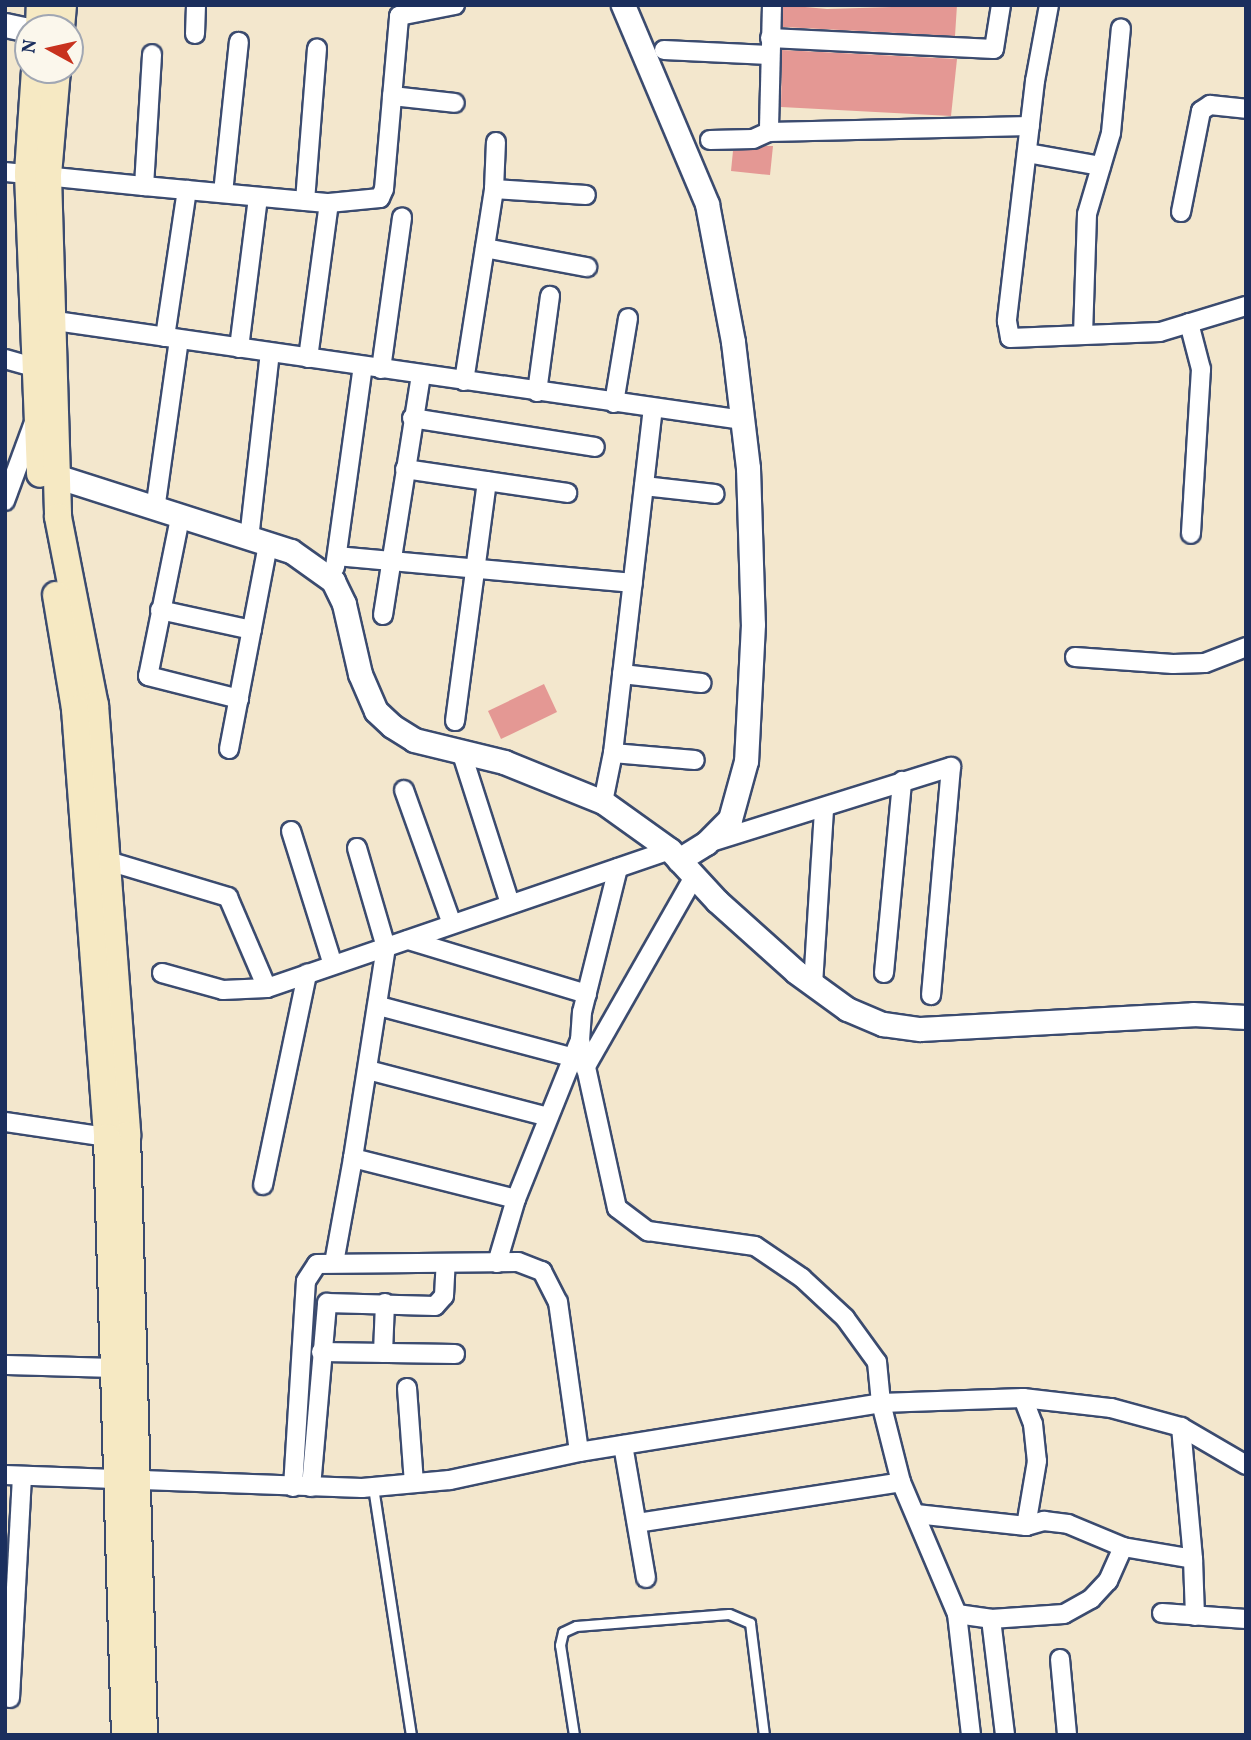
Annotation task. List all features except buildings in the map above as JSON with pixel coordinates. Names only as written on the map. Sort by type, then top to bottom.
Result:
[{"type":"main road","points":[[31,467],[44,369],[27,174],[35,84]]},
{"type":"main road","points":[[27,174],[53,84]]},
{"type":"main road","points":[[44,369],[31,467],[75,709],[97,857],[127,1135],[125,1735]]},
{"type":"main road","points":[[97,857],[114,1368],[127,1481],[144,1735]]},
{"type":"street","points":[[195,34],[196,5]]},
{"type":"street","points":[[27,174],[329,203],[374,201],[383,194],[399,16],[456,5]]},
{"type":"street","points":[[586,1069],[681,863],[730,819],[746,761],[753,624],[743,420],[707,204],[623,5]]},
{"type":"street","points":[[769,132],[772,5]]},
{"type":"street","points":[[664,50],[770,46],[994,48],[1001,5]]},
{"type":"street","points":[[1049,5],[1030,126],[1007,321],[1010,338],[1160,332],[1246,306]]},
{"type":"street","points":[[1083,335],[1087,214],[1111,133],[1121,28]]},
{"type":"street","points":[[223,194],[239,42]]},
{"type":"street","points":[[305,201],[317,48]]},
{"type":"street","points":[[144,186],[152,54]]},
{"type":"street","points":[[392,96],[454,103]]},
{"type":"street","points":[[1181,212],[1201,111],[1210,105],[1246,109]]},
{"type":"street","points":[[710,140],[753,139],[769,132],[1030,126]]},
{"type":"street","points":[[464,381],[494,188],[496,142]]},
{"type":"street","points":[[1027,153],[1101,166]]},
{"type":"street","points":[[494,188],[586,195]]},
{"type":"street","points":[[155,510],[187,190]]},
{"type":"street","points":[[239,348],[258,197]]},
{"type":"street","points":[[309,358],[329,203]]},
{"type":"street","points":[[402,217],[333,581],[376,711],[414,740],[461,751],[555,780],[603,802],[681,863],[813,985],[848,1009],[883,1024],[920,1029],[1192,1014],[1246,1017]]},
{"type":"street","points":[[485,248],[587,267]]},
{"type":"street","points":[[537,392],[550,296]]},
{"type":"street","points":[[614,403],[628,318]]},
{"type":"street","points":[[41,319],[743,420]]},
{"type":"street","points":[[1189,323],[1202,369],[1191,534]]},
{"type":"street","points":[[229,749],[252,630],[270,353]]},
{"type":"street","points":[[5,359],[44,369]]},
{"type":"street","points":[[383,615],[421,373]]},
{"type":"street","points":[[603,802],[613,753],[653,408]]},
{"type":"street","points":[[412,418],[596,447]]},
{"type":"street","points":[[5,501],[31,467],[155,510],[291,551],[333,581]]},
{"type":"street","points":[[405,470],[567,493]]},
{"type":"street","points":[[455,721],[487,481]]},
{"type":"street","points":[[644,486],[715,494]]},
{"type":"street","points":[[180,518],[148,676],[239,699]]},
{"type":"street","points":[[337,555],[633,583]]},
{"type":"street","points":[[160,610],[252,630]]},
{"type":"street","points":[[1075,657],[1173,664],[1205,663],[1246,647]]},
{"type":"street","points":[[622,674],[701,683]]},
{"type":"street","points":[[461,751],[510,904]]},
{"type":"street","points":[[613,753],[695,760]]},
{"type":"street","points":[[706,843],[951,767],[931,995]]},
{"type":"street","points":[[884,973],[902,781]]},
{"type":"street","points":[[404,790],[452,925]]},
{"type":"street","points":[[813,985],[824,808]]},
{"type":"street","points":[[291,831],[333,965]]},
{"type":"street","points":[[334,1263],[379,1006],[386,947],[357,848]]},
{"type":"street","points":[[97,857],[228,897],[267,988]]},
{"type":"street","points":[[162,972],[223,990],[267,988],[618,868],[681,863]]},
{"type":"street","points":[[497,1263],[516,1199],[580,1040],[587,994],[618,868]]},
{"type":"street","points":[[408,940],[587,994]]},
{"type":"street","points":[[263,1185],[307,974]]},
{"type":"street","points":[[379,1006],[571,1057]]},
{"type":"street","points":[[580,1040],[617,1208],[648,1231],[755,1246],[802,1278],[845,1318],[877,1362],[881,1403],[901,1482],[957,1614],[971,1735]]},
{"type":"street","points":[[368,1070],[548,1118]]},
{"type":"street","points":[[5,1122],[107,1137]]},
{"type":"street","points":[[352,1158],[516,1199]]},
{"type":"street","points":[[293,1487],[306,1281],[317,1264],[518,1262],[542,1271],[552,1284],[579,1452]]},
{"type":"street","points":[[311,1487],[327,1303],[442,1302],[446,1263]]},
{"type":"street","points":[[383,1353],[385,1303]]},
{"type":"street","points":[[321,1352],[455,1354]]},
{"type":"street","points":[[5,1365],[114,1368]]},
{"type":"street","points":[[407,1388],[414,1483]]},
{"type":"street","points":[[1023,1398],[1033,1424],[1037,1461],[1026,1526]]},
{"type":"street","points":[[10,1698],[14,1475],[293,1487],[373,1487],[414,1483],[579,1452],[881,1403],[1023,1398],[1111,1408],[1181,1427],[1246,1465]]},
{"type":"street","points":[[1181,1427],[1193,1559],[1195,1616]]},
{"type":"street","points":[[623,1445],[646,1578]]},
{"type":"street","points":[[637,1523],[901,1482]]},
{"type":"street","points":[[915,1514],[1026,1526],[1044,1521],[1068,1524],[1123,1547],[1193,1559]]},
{"type":"street","points":[[957,1614],[991,1619],[1063,1614],[1091,1599],[1108,1581],[1123,1547]]},
{"type":"street","points":[[1162,1613],[1246,1619]]},
{"type":"street","points":[[991,1619],[1004,1735]]},
{"type":"street","points":[[1060,1658],[1067,1735]]},
{"type":"lane","points":[[373,1487],[411,1735]]},
{"type":"lane","points":[[574,1735],[560,1645],[564,1632],[576,1626],[729,1614],[750,1623],[764,1735]]}]
